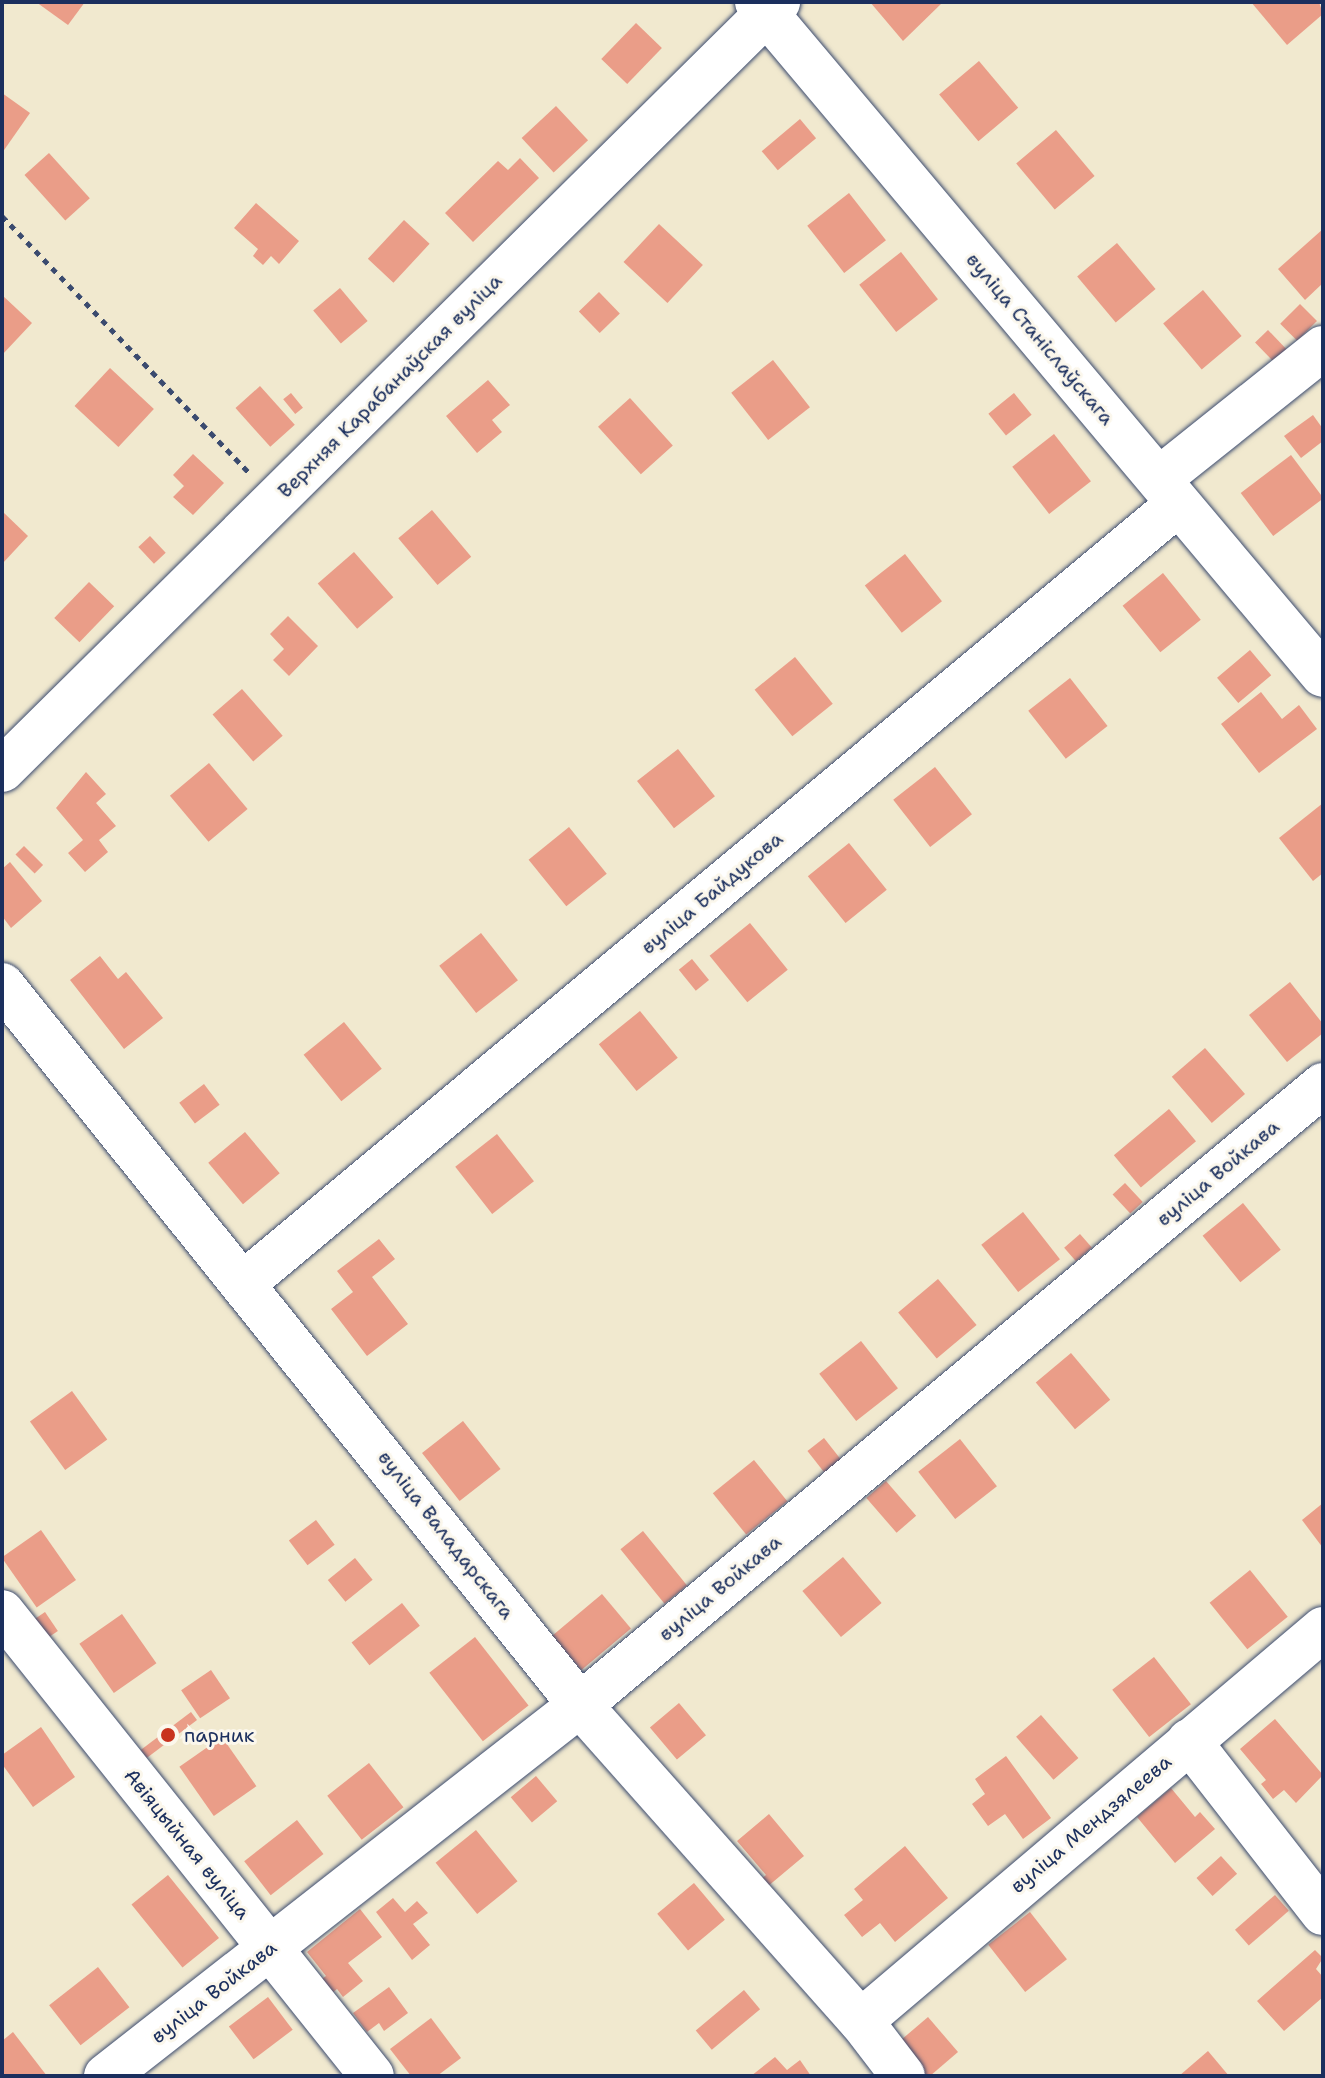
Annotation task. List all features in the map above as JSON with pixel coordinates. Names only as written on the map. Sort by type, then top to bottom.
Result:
[{"type":"street","name":"вуліца Станіслаўскага","points":[[768,6],[1323,675]]},
{"type":"street","name":"Верхняя Карабанаўская вуліца","points":[[2,770],[768,6]]},
{"type":"street","name":"вуліца Байдукова","points":[[245,1282],[1169,492],[1323,348]]},
{"type":"street","name":"вуліца Валадарскага","points":[[2,985],[245,1282],[580,1705],[861,2021],[903,2076]]},
{"type":"street","name":"вуліца Войкава","points":[[106,2076],[580,1705],[1323,1085]]},
{"type":"street","name":"Авіяцыйная вуліца","points":[[2,1612],[372,2076]]},
{"type":"street","name":"вуліца Мендзялеева","points":[[861,2021],[1323,1629]]},
{"type":"street","points":[[1189,1741],[1323,1913]]},
{"type":"path","points":[[2,216],[275,500]]},
{"type":"building","points":[[36,2],[85,2],[68,25]]},
{"type":"building","points":[[870,2],[943,2],[903,41]]},
{"type":"building","points":[[1251,2],[1319,2],[1323,14],[1287,45]]},
{"type":"building","points":[[636,23],[662,48],[627,84],[601,59]]},
{"type":"building","points":[[979,61],[1018,108],[978,141],[939,94]]},
{"type":"building","points":[[2,93],[30,113],[2,153]]},
{"type":"building","points":[[556,106],[588,140],[554,172],[522,138]]},
{"type":"building","points":[[800,119],[816,138],[778,170],[762,151]]},
{"type":"building","points":[[1056,130],[1095,176],[1055,209],[1016,163]]},
{"type":"building","points":[[49,153],[90,198],[65,220],[24,175]]},
{"type":"building","points":[[520,158],[539,178],[473,242],[445,213],[498,161],[508,170]]},
{"type":"building","points":[[849,193],[886,240],[844,273],[807,226]]},
{"type":"building","points":[[256,203],[299,241],[279,264],[271,256],[263,265],[253,256],[258,249],[234,228]]},
{"type":"building","points":[[404,220],[430,244],[393,283],[368,259]]},
{"type":"building","points":[[659,224],[703,265],[667,303],[624,262]]},
{"type":"building","points":[[1323,229],[1323,283],[1305,300],[1278,269]]},
{"type":"building","points":[[1117,243],[1156,289],[1116,322],[1077,276]]},
{"type":"building","points":[[901,252],[938,299],[896,332],[859,285]]},
{"type":"building","points":[[340,288],[368,321],[341,343],[313,310]]},
{"type":"building","points":[[1203,290],[1242,336],[1202,369],[1163,323]]},
{"type":"building","points":[[599,292],[620,314],[600,333],[579,311]]},
{"type":"building","points":[[2,295],[32,323],[2,355]]},
{"type":"building","points":[[1300,304],[1317,321],[1297,341],[1280,324]]},
{"type":"building","points":[[1268,330],[1287,350],[1275,363],[1255,343]]},
{"type":"building","points":[[773,360],[810,407],[768,440],[731,393]]},
{"type":"building","points":[[110,368],[154,409],[118,447],[75,406]]},
{"type":"building","points":[[488,380],[510,405],[492,420],[502,432],[477,453],[446,416]]},
{"type":"building","points":[[260,386],[295,425],[270,447],[235,408]]},
{"type":"building","points":[[291,393],[303,408],[295,414],[283,399]]},
{"type":"building","points":[[1014,393],[1032,415],[1006,436],[988,414]]},
{"type":"building","points":[[630,398],[673,446],[641,474],[598,427]]},
{"type":"building","points":[[1313,415],[1323,429],[1323,441],[1301,458],[1284,436]]},
{"type":"building","points":[[1054,434],[1091,481],[1049,514],[1012,467]]},
{"type":"building","points":[[193,454],[224,483],[193,515],[173,497],[184,486],[173,475]]},
{"type":"building","points":[[1291,455],[1323,499],[1273,536],[1241,493]]},
{"type":"building","points":[[432,510],[471,557],[438,585],[398,538]]},
{"type":"building","points":[[2,511],[28,536],[2,564]]},
{"type":"building","points":[[150,536],[166,553],[154,564],[138,547]]},
{"type":"building","points":[[354,552],[393,597],[357,629],[318,583]]},
{"type":"building","points":[[905,554],[942,601],[902,633],[865,585]]},
{"type":"building","points":[[1163,573],[1201,620],[1160,652],[1123,606]]},
{"type":"building","points":[[89,582],[114,606],[79,642],[54,618]]},
{"type":"building","points":[[288,616],[318,646],[289,676],[273,660],[284,649],[270,634]]},
{"type":"building","points":[[1250,650],[1271,675],[1238,703],[1217,678]]},
{"type":"building","points":[[795,657],[833,704],[792,736],[755,690]]},
{"type":"building","points":[[1070,678],[1108,726],[1066,759],[1028,711]]},
{"type":"building","points":[[242,689],[283,736],[253,761],[213,715]]},
{"type":"building","points":[[1261,692],[1282,719],[1299,705],[1317,729],[1259,773],[1221,724]]},
{"type":"building","points":[[678,749],[715,796],[674,828],[637,781]]},
{"type":"building","points":[[209,763],[248,809],[208,842],[170,796]]},
{"type":"building","points":[[935,767],[972,814],[930,847],[893,800]]},
{"type":"building","points":[[86,772],[106,794],[96,803],[116,826],[99,840],[108,852],[85,872],[68,853],[83,840],[56,808]]},
{"type":"building","points":[[1323,803],[1323,873],[1313,881],[1279,838]]},
{"type":"building","points":[[569,827],[607,874],[566,906],[529,860]]},
{"type":"building","points":[[849,843],[887,890],[846,923],[808,876]]},
{"type":"building","points":[[24,846],[43,865],[35,874],[16,854]]},
{"type":"building","points":[[10,862],[42,901],[11,928],[2,916],[2,869]]},
{"type":"building","points":[[750,923],[788,970],[747,1002],[710,956]]},
{"type":"building","points":[[481,933],[518,980],[476,1013],[439,966]]},
{"type":"building","points":[[100,956],[118,979],[126,972],[163,1018],[124,1049],[70,980]]},
{"type":"building","points":[[692,959],[709,980],[696,991],[679,970]]},
{"type":"building","points":[[1290,982],[1323,1024],[1323,1033],[1287,1062],[1249,1015]]},
{"type":"building","points":[[640,1011],[678,1058],[637,1091],[599,1044]]},
{"type":"building","points":[[344,1022],[382,1069],[341,1101],[304,1055]]},
{"type":"building","points":[[1205,1048],[1245,1094],[1212,1123],[1172,1077]]},
{"type":"building","points":[[204,1084],[220,1105],[195,1123],[179,1103]]},
{"type":"building","points":[[1169,1109],[1196,1141],[1141,1187],[1114,1155]]},
{"type":"building","points":[[245,1132],[280,1173],[243,1204],[208,1163]]},
{"type":"building","points":[[497,1134],[534,1181],[492,1214],[455,1167]]},
{"type":"building","points":[[1125,1183],[1143,1202],[1130,1214],[1113,1195]]},
{"type":"building","points":[[1243,1203],[1281,1250],[1240,1282],[1203,1236]]},
{"type":"building","points":[[1023,1212],[1060,1259],[1018,1292],[981,1245]]},
{"type":"building","points":[[1080,1234],[1092,1248],[1076,1261],[1064,1248]]},
{"type":"building","points":[[379,1239],[395,1259],[372,1277],[408,1324],[367,1356],[331,1309],[353,1292],[337,1271]]},
{"type":"building","points":[[938,1279],[977,1325],[937,1358],[898,1312]]},
{"type":"building","points":[[861,1341],[898,1388],[856,1421],[819,1374]]},
{"type":"building","points":[[1071,1353],[1110,1400],[1075,1429],[1036,1383]]},
{"type":"building","points":[[72,1391],[107,1440],[65,1470],[30,1422]]},
{"type":"building","points":[[463,1421],[501,1469],[460,1501],[422,1453]]},
{"type":"building","points":[[824,1438],[842,1461],[825,1474],[807,1451]]},
{"type":"building","points":[[960,1439],[997,1486],[955,1519],[918,1472]]},
{"type":"building","points":[[754,1460],[787,1501],[746,1535],[713,1493]]},
{"type":"building","points":[[886,1481],[916,1516],[897,1533],[866,1498]]},
{"type":"building","points":[[1323,1503],[1323,1548],[1302,1520]]},
{"type":"building","points":[[316,1520],[335,1545],[308,1565],[289,1540]]},
{"type":"building","points":[[41,1530],[76,1580],[37,1607],[2,1557]]},
{"type":"building","points":[[643,1531],[687,1585],[665,1604],[620,1549]]},
{"type":"building","points":[[843,1557],[882,1603],[841,1637],[802,1591]]},
{"type":"building","points":[[355,1558],[373,1580],[345,1602],[328,1580]]},
{"type":"building","points":[[1250,1570],[1288,1617],[1247,1649],[1210,1603]]},
{"type":"building","points":[[602,1594],[631,1628],[581,1670],[552,1636]]},
{"type":"building","points":[[402,1603],[420,1626],[369,1665],[352,1642]]},
{"type":"building","points":[[45,1612],[58,1631],[48,1638],[35,1619]]},
{"type":"building","points":[[122,1614],[156,1663],[114,1693],[79,1644]]},
{"type":"building","points":[[475,1637],[529,1706],[483,1741],[429,1673]]},
{"type":"building","points":[[1154,1657],[1191,1704],[1149,1737],[1112,1690]]},
{"type":"building","points":[[211,1670],[230,1698],[200,1718],[181,1690]]},
{"type":"building","points":[[679,1703],[706,1735],[677,1760],[650,1727]]},
{"type":"building","name":"парник","points":[[191,1712],[197,1720],[147,1758],[141,1750]]},
{"type":"building","points":[[1041,1715],[1078,1758],[1053,1780],[1016,1737]]},
{"type":"building","points":[[1275,1719],[1323,1775],[1296,1803],[1284,1790],[1273,1799],[1261,1784],[1266,1780],[1240,1749]]},
{"type":"building","points":[[41,1727],[75,1777],[33,1807],[2,1764],[2,1755]]},
{"type":"building","points":[[222,1737],[256,1786],[214,1816],[179,1767]]},
{"type":"building","points":[[1006,1756],[1051,1818],[1023,1839],[1005,1814],[988,1826],[972,1804],[985,1794],[975,1779]]},
{"type":"building","points":[[369,1763],[403,1807],[362,1840],[327,1796]]},
{"type":"building","points":[[536,1776],[557,1801],[532,1822],[511,1797]]},
{"type":"building","points":[[1171,1788],[1195,1817],[1200,1812],[1215,1829],[1175,1863],[1137,1817]]},
{"type":"building","points":[[769,1814],[804,1856],[767,1887],[761,1879],[766,1875],[737,1841]]},
{"type":"building","points":[[297,1820],[323,1854],[271,1895],[244,1861]]},
{"type":"building","points":[[476,1830],[518,1881],[477,1914],[436,1863]]},
{"type":"building","points":[[905,1846],[948,1898],[895,1942],[880,1923],[862,1937],[844,1915],[863,1900],[854,1889]]},
{"type":"building","points":[[1221,1856],[1237,1874],[1213,1896],[1196,1878]]},
{"type":"building","points":[[168,1875],[219,1938],[182,1968],[131,1905]]},
{"type":"building","points":[[694,1883],[725,1920],[688,1951],[657,1914]]},
{"type":"building","points":[[1275,1895],[1289,1911],[1249,1946],[1235,1930]]},
{"type":"building","points":[[393,1898],[405,1912],[417,1901],[428,1913],[413,1924],[430,1945],[412,1960],[376,1912]]},
{"type":"building","points":[[360,1909],[382,1937],[348,1963],[363,1981],[343,1997],[337,1989],[330,1995],[319,1981],[326,1976],[307,1952]]},
{"type":"building","points":[[1030,1912],[1067,1959],[1025,1992],[988,1945]]},
{"type":"building","points":[[1315,1950],[1323,1958],[1316,1969],[1323,1977],[1323,1997],[1284,2031],[1257,2001]]},
{"type":"building","points":[[98,1967],[129,2007],[81,2045],[49,2005]]},
{"type":"building","points":[[389,1987],[408,2013],[384,2031],[379,2023],[367,2032],[353,2013]]},
{"type":"building","points":[[744,1990],[760,2009],[712,2050],[696,2030]]},
{"type":"building","points":[[268,1997],[293,2030],[254,2059],[229,2026]]},
{"type":"building","points":[[928,2017],[958,2052],[930,2076],[918,2076],[894,2046]]},
{"type":"building","points":[[431,2018],[461,2058],[437,2076],[411,2076],[390,2049]]},
{"type":"building","points":[[13,2032],[47,2076],[2,2076],[2,2041]]},
{"type":"building","points":[[1208,2051],[1229,2076],[1179,2076]]},
{"type":"building","points":[[775,2057],[787,2070],[800,2060],[811,2076],[751,2076]]},
{"type":"place","name":"парник","points":[[168,1735]]}]
